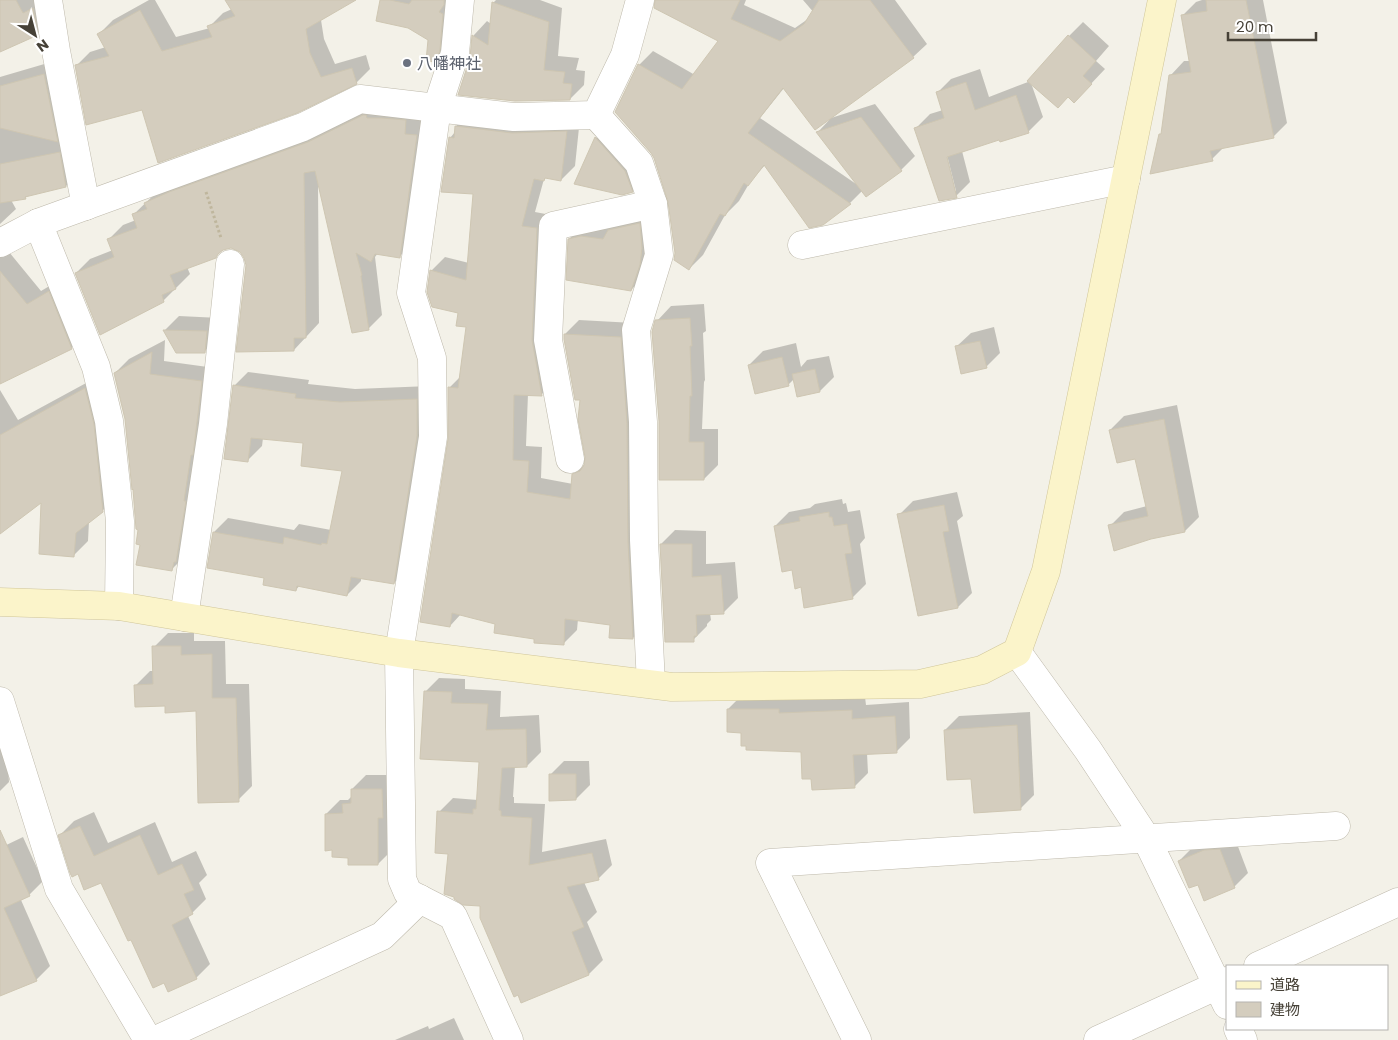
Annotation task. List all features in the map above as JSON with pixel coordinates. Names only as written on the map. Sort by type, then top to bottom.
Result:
[{"type":"street","points":[[48,0],[86,206]]},
{"type":"street","points":[[460,0],[455,52],[437,108],[411,293],[432,358],[433,436],[399,653],[402,879],[408,893],[452,916],[509,1040]]},
{"type":"street","points":[[596,115],[625,55],[640,0]]},
{"type":"street","points":[[0,602],[119,606],[399,653],[672,687],[920,684],[982,670],[1017,652],[1046,571],[1162,0]]},
{"type":"street","points":[[0,243],[38,223],[303,127],[360,99],[514,117],[596,115],[639,162],[653,204],[658,255],[636,330],[643,422],[644,540],[651,684]]},
{"type":"street","points":[[802,245],[1126,179]]},
{"type":"street","points":[[570,459],[548,340],[553,226],[653,204]]},
{"type":"street","points":[[38,223],[96,368],[108,421],[120,521],[119,606]]},
{"type":"street","points":[[184,617],[212,424],[230,264]]},
{"type":"street","points":[[1017,652],[1088,750],[1146,838],[1224,990],[1098,1040]]},
{"type":"street","points":[[0,701],[59,889],[148,1040]]},
{"type":"street","points":[[856,1040],[770,863],[1336,826]]},
{"type":"street","points":[[156,1040],[382,936],[420,899]]},
{"type":"street","points":[[1260,965],[1398,902]]},
{"type":"path","points":[[198,165],[230,264]]},
{"type":"building","points":[[0,0],[16,0],[23,13],[33,8],[38,35],[0,52]]},
{"type":"building","points":[[225,0],[356,0],[306,29],[310,53],[321,77],[352,68],[357,84],[297,113],[158,163],[142,110],[86,125],[75,65],[109,56],[97,34],[140,10],[162,51],[212,37],[207,26],[235,16]]},
{"type":"building","points":[[380,0],[409,4],[412,0],[444,0],[444,5],[439,12],[443,14],[440,50],[436,62],[426,61],[428,40],[408,28],[376,21]]},
{"type":"building","points":[[655,0],[740,0],[731,19],[780,41],[804,24],[819,0],[870,0],[914,58],[815,130],[783,88],[748,133],[851,204],[823,225],[809,228],[764,165],[748,186],[744,183],[725,216],[720,214],[689,270],[674,260],[675,253],[668,202],[654,158],[615,112],[638,64],[682,89],[718,41],[654,8]]},
{"type":"building","points":[[1206,0],[1246,0],[1274,138],[1210,151],[1213,161],[1150,174],[1159,134],[1161,134],[1169,75],[1191,72],[1181,15],[1207,11]]},
{"type":"building","points":[[492,2],[549,22],[544,70],[565,72],[563,83],[572,84],[570,100],[515,101],[458,95],[470,58],[472,35],[488,45]]},
{"type":"building","points":[[1068,35],[1096,61],[1083,76],[1092,84],[1074,103],[1068,97],[1058,108],[1027,81]]},
{"type":"building","points":[[44,74],[58,142],[0,128],[0,86]]},
{"type":"building","points":[[966,82],[975,110],[1016,95],[1029,133],[1000,142],[999,140],[947,157],[957,198],[939,201],[914,128],[944,118],[936,92]]},
{"type":"building","points":[[366,115],[367,118],[406,120],[405,134],[417,135],[400,258],[375,254],[371,262],[356,253],[362,275],[369,330],[352,333],[315,171],[304,173],[306,338],[294,338],[294,351],[236,352],[246,265],[240,252],[231,248],[223,250],[216,258],[170,275],[176,289],[162,295],[164,302],[100,335],[75,273],[114,257],[107,239],[137,228],[132,214],[147,209],[144,203],[169,192],[308,142]]},
{"type":"building","points":[[861,117],[902,171],[866,197],[816,132]]},
{"type":"building","points":[[455,126],[512,133],[567,131],[561,181],[545,178],[544,181],[534,179],[522,226],[537,228],[532,340],[542,396],[514,395],[513,460],[529,461],[527,492],[570,499],[572,474],[580,471],[584,465],[585,457],[578,419],[580,400],[575,400],[564,334],[621,337],[627,423],[628,541],[633,639],[609,638],[610,625],[565,619],[564,645],[534,643],[534,639],[494,633],[495,624],[452,613],[450,627],[420,622],[448,439],[448,387],[458,388],[466,327],[456,326],[458,313],[432,307],[427,292],[430,270],[466,280],[473,194],[441,192],[449,137],[454,138]]},
{"type":"building","points":[[595,137],[625,171],[633,192],[622,195],[574,184]]},
{"type":"building","points":[[60,152],[66,187],[25,197],[26,199],[0,203],[0,164]]},
{"type":"building","points":[[640,223],[642,248],[640,265],[631,291],[566,280],[568,239],[581,236],[603,239],[608,230]]},
{"type":"building","points":[[0,271],[27,304],[49,291],[72,349],[0,384]]},
{"type":"building","points":[[690,318],[692,396],[690,396],[689,442],[704,442],[704,480],[659,480],[659,421],[652,332],[655,320]]},
{"type":"building","points":[[163,330],[207,331],[205,353],[176,353]]},
{"type":"building","points":[[980,341],[987,368],[961,374],[955,346]]},
{"type":"building","points":[[152,352],[150,374],[202,381],[193,455],[191,455],[184,501],[186,501],[176,562],[174,562],[172,571],[136,565],[140,545],[136,544],[138,530],[136,529],[125,419],[114,373]]},
{"type":"building","points":[[782,357],[789,386],[755,394],[748,365]]},
{"type":"building","points":[[815,369],[820,392],[797,397],[792,374]]},
{"type":"building","points":[[233,385],[296,394],[295,398],[340,402],[417,399],[417,436],[394,584],[351,577],[347,596],[297,586],[296,591],[263,585],[264,578],[207,568],[213,532],[283,544],[284,537],[321,545],[322,543],[327,544],[342,471],[301,466],[303,443],[251,438],[248,462],[224,459]]},
{"type":"building","points":[[85,388],[94,424],[103,512],[76,533],[74,557],[39,554],[41,503],[0,534],[0,435]]},
{"type":"building","points":[[1164,419],[1185,532],[1151,539],[1114,551],[1108,525],[1148,516],[1135,459],[1117,463],[1109,430]]},
{"type":"building","points":[[944,505],[949,531],[943,532],[958,608],[918,616],[897,514]]},
{"type":"building","points":[[829,512],[829,517],[832,517],[834,526],[847,524],[852,553],[845,554],[853,599],[804,608],[801,587],[795,589],[792,570],[782,572],[774,526],[800,521],[799,517]]},
{"type":"building","points":[[660,544],[692,544],[692,577],[721,575],[724,614],[696,615],[697,636],[694,636],[694,642],[665,642]]},
{"type":"building","points":[[152,646],[181,646],[181,655],[212,654],[212,698],[236,698],[239,802],[198,803],[196,711],[165,713],[165,706],[135,707],[134,685],[153,684]]},
{"type":"building","points":[[424,691],[452,692],[451,703],[488,704],[486,730],[526,729],[527,767],[502,768],[499,810],[501,811],[501,816],[532,818],[529,865],[592,853],[599,880],[567,887],[584,927],[572,932],[589,975],[521,1003],[518,995],[514,997],[480,918],[480,906],[463,905],[454,897],[444,894],[448,854],[435,853],[437,811],[473,814],[473,809],[476,809],[479,762],[420,759]]},
{"type":"building","points":[[727,709],[779,709],[779,713],[852,710],[852,719],[895,716],[897,753],[853,755],[855,788],[812,790],[811,779],[802,779],[801,752],[746,750],[746,746],[741,746],[741,733],[727,732]]},
{"type":"building","points":[[1017,725],[1021,810],[974,813],[971,779],[947,780],[944,730]]},
{"type":"building","points":[[549,774],[576,774],[576,800],[549,801]]},
{"type":"building","points":[[351,789],[382,789],[383,818],[378,818],[378,865],[348,865],[348,858],[332,857],[332,850],[325,851],[325,814],[343,813],[342,804],[351,803]]},
{"type":"building","points":[[80,826],[94,856],[140,835],[158,875],[182,864],[194,890],[184,894],[193,914],[172,925],[197,979],[168,992],[164,983],[153,988],[131,940],[128,941],[101,883],[84,890],[78,874],[72,877],[70,873],[58,835]]},
{"type":"building","points":[[0,830],[30,896],[4,908],[37,981],[0,996]]},
{"type":"building","points":[[1220,849],[1235,888],[1204,901],[1198,885],[1189,888],[1178,861],[1204,850]]},
{"type":"place","name":"八幡神社","points":[[407,63]]}]
